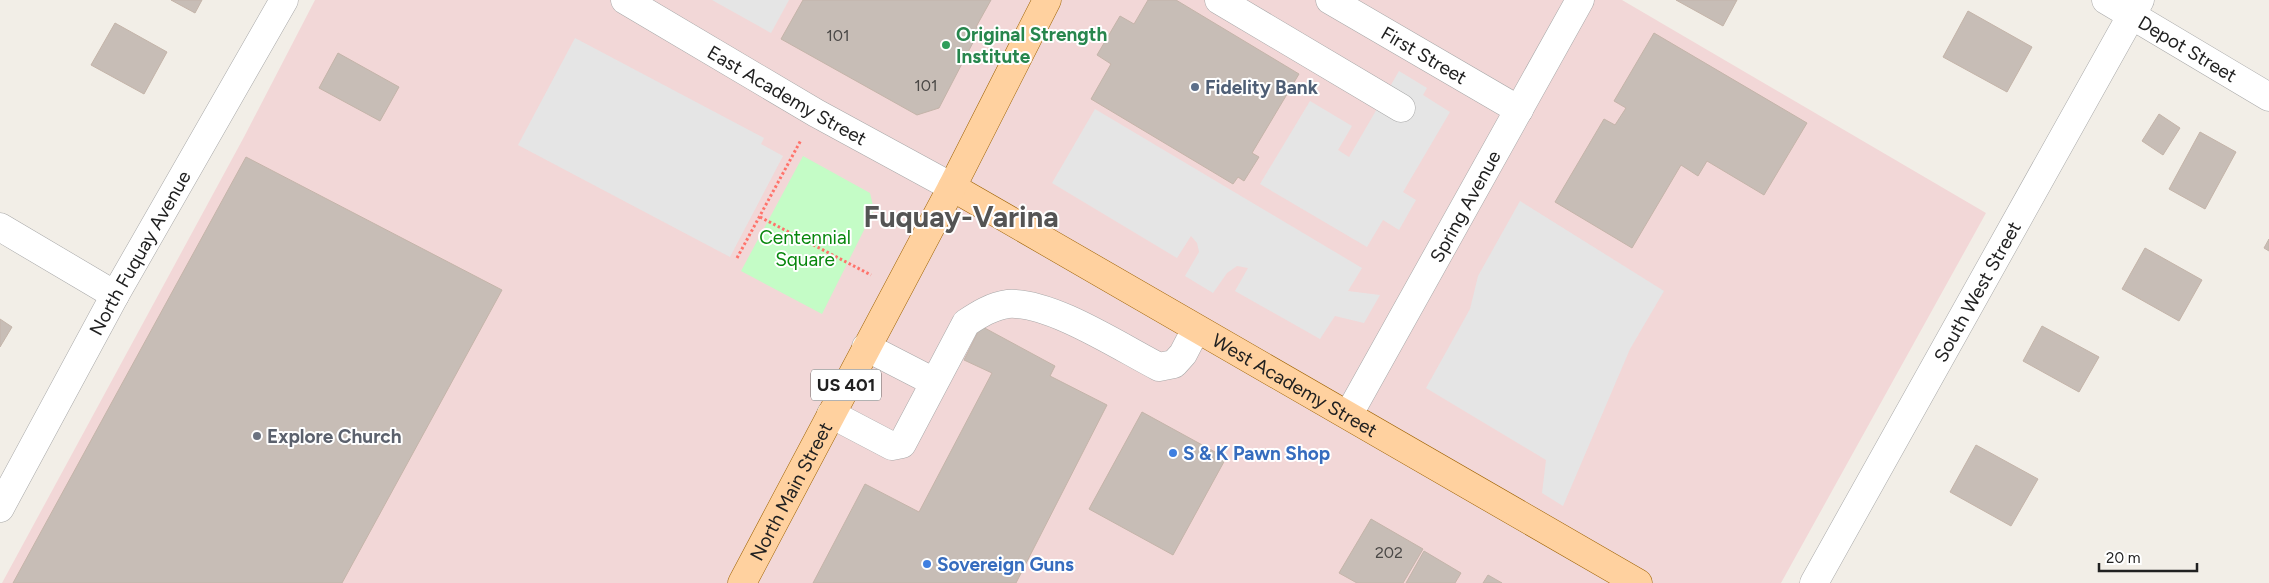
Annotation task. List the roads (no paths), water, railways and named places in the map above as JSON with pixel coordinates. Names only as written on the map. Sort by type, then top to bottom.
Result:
[{"type":"main road","name":"US 401","points":[[952,187],[1047,0]]},
{"type":"main road","name":"North Main Street","points":[[742,583],[952,187]]},
{"type":"main road","name":"West Academy Street","points":[[952,187],[1638,583]]},
{"type":"street","name":"North Fuquay Avenue","points":[[0,508],[115,295],[284,0]]},
{"type":"street","name":"East Academy Street","points":[[625,0],[816,113],[952,187]]},
{"type":"street","points":[[1219,0],[1401,108]]},
{"type":"street","name":"First Street","points":[[1330,0],[1519,110]]},
{"type":"street","name":"Spring Avenue","points":[[1348,414],[1580,0]]},
{"type":"street","name":"Depot Street","points":[[2106,0],[2136,8],[2269,97]]},
{"type":"street","name":"South West Street","points":[[1814,583],[2136,8]]},
{"type":"street","points":[[0,227],[115,295]]},
{"type":"street","points":[[831,414],[892,446],[902,444],[966,323],[982,312],[1006,304],[1028,304],[1052,311],[1159,367],[1174,364],[1183,354],[1196,329]]},
{"type":"street","points":[[866,348],[934,382]]},
{"type":"place","name":"Original Strength Institute","points":[[946,45]]},
{"type":"place","name":"Fidelity Bank","points":[[1195,87]]},
{"type":"place","name":"Explore Church","points":[[257,436]]},
{"type":"place","name":"S & K Pawn Shop","points":[[1173,453]]},
{"type":"place","name":"Sovereign Guns","points":[[927,564]]},
{"type":"district","name":"Fuquay-Varina","points":[[961,217]]},
{"type":"park label","name":"Centennial Square","points":[[805,248]]}]
